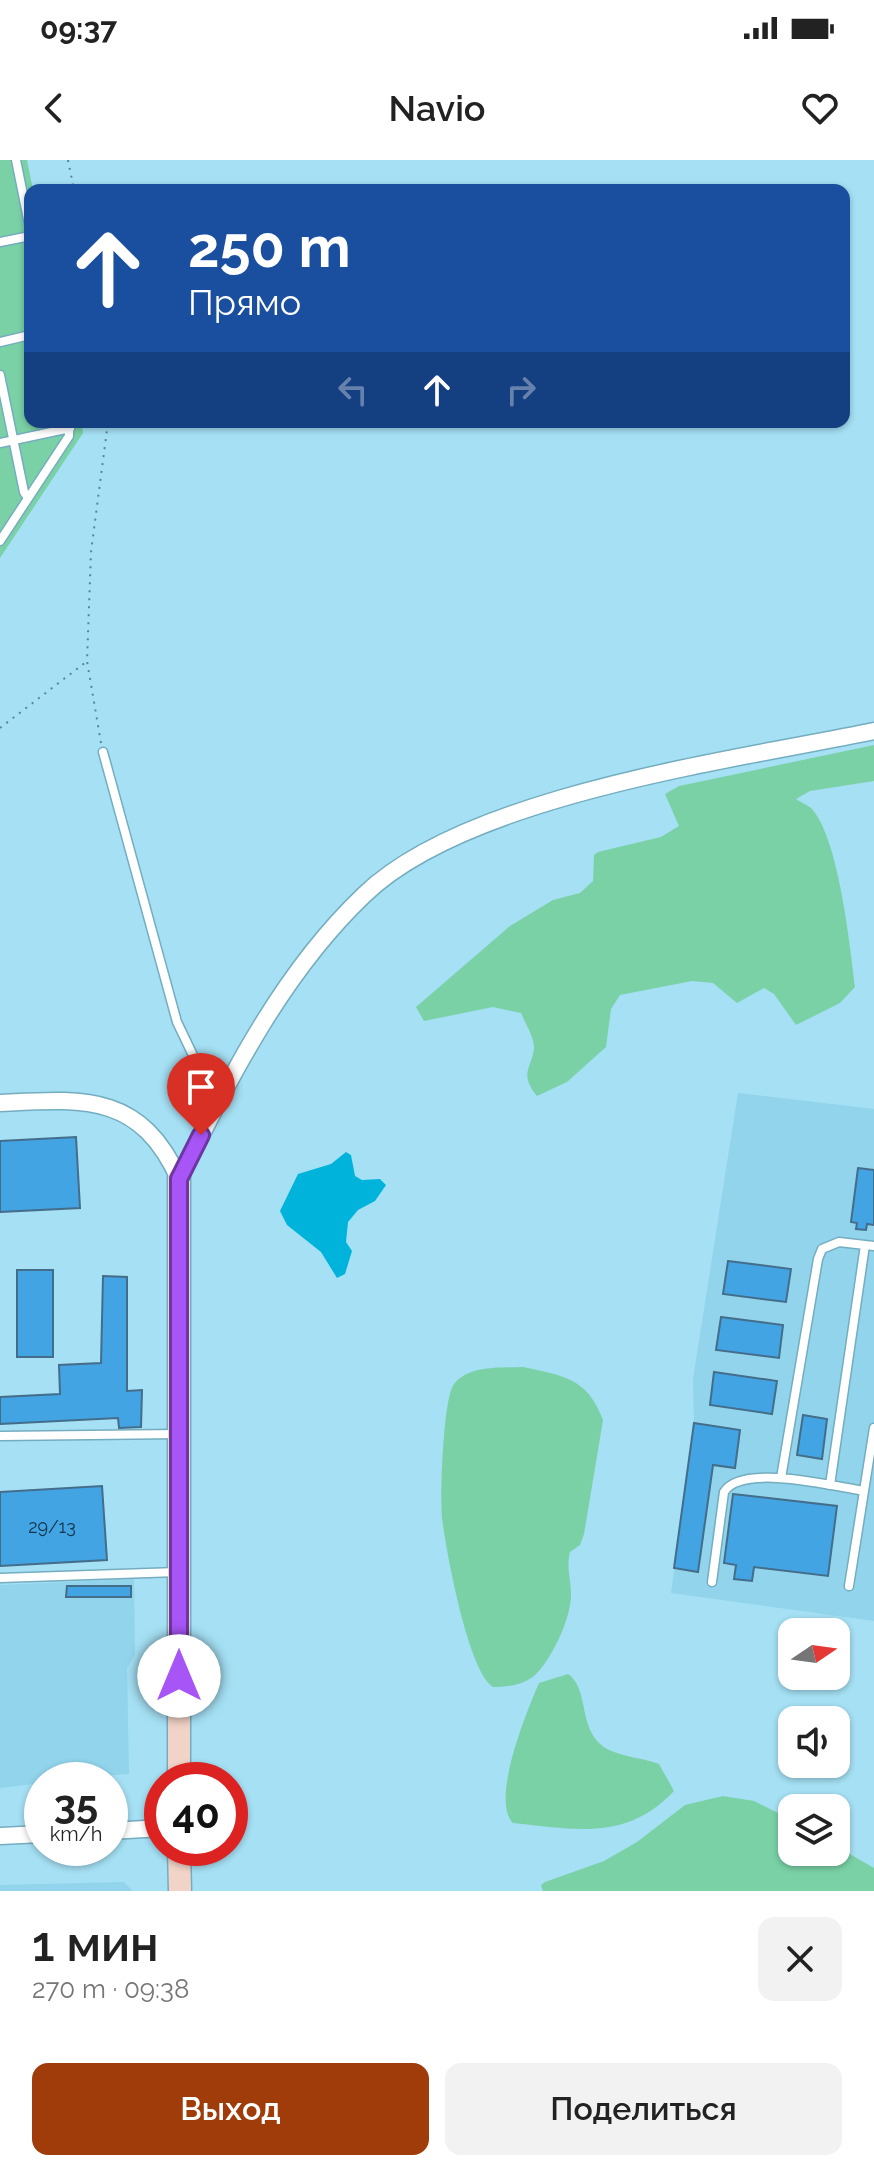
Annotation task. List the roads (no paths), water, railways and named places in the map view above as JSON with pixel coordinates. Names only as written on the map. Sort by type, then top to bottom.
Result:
[{"type":"street","points":[[179,1179],[223,1092],[295,975],[366,893],[398,869],[448,841],[594,789],[874,731]]},
{"type":"street","points":[[0,1103],[84,1101],[111,1107],[151,1132],[166,1149],[179,1179],[179,1762]]},
{"type":"street","points":[[0,1836],[24,1835]]},
{"type":"street","points":[[179,1866],[180,1891]]},
{"type":"lane","points":[[16,160],[24,199]]},
{"type":"lane","points":[[0,242],[24,237]]},
{"type":"lane","points":[[0,342],[24,336]]},
{"type":"lane","points":[[0,375],[24,492],[28,498]]},
{"type":"lane","points":[[0,443],[59,428]]},
{"type":"lane","points":[[0,541],[69,436],[70,428]]},
{"type":"lane","points":[[103,752],[177,1022],[187,1049],[200,1070],[223,1092]]},
{"type":"lane","points":[[781,1478],[818,1259],[829,1244],[870,1245],[830,1485]]},
{"type":"lane","points":[[849,1586],[874,1428]]},
{"type":"lane","points":[[0,1436],[179,1434]]},
{"type":"lane","points":[[712,1582],[724,1492],[729,1483],[736,1479],[781,1478],[864,1491]]},
{"type":"lane","points":[[0,1578],[179,1572]]}]
